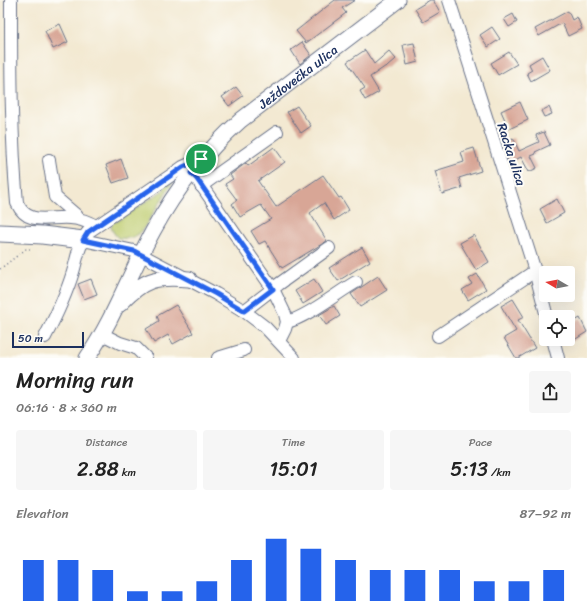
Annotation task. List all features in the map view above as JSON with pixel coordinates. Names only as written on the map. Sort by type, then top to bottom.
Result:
[{"type":"highway","points":[[0,233],[42,235],[83,240]]},
{"type":"main road","name":"Ježdovečka ulica","points":[[87,358],[102,334],[141,254],[162,216],[201,159],[241,120],[398,0]]},
{"type":"main road","points":[[112,314],[126,298],[147,282],[163,278],[189,279]]},
{"type":"street","points":[[11,0],[10,89],[17,203],[20,210],[28,217],[78,218],[96,226]]},
{"type":"street","name":"Racka ulica","points":[[448,0],[535,271],[545,310]]},
{"type":"street","points":[[201,186],[277,132]]},
{"type":"street","name":"Ježdovečka ulica","points":[[83,240],[88,232],[96,226],[183,167],[201,159]]},
{"type":"street","points":[[49,160],[55,197],[71,209],[78,218]]},
{"type":"street","points":[[191,173],[273,289],[285,314],[287,322],[279,341]]},
{"type":"street","points":[[45,337],[57,314],[73,273],[83,240],[124,248],[141,254],[216,294],[244,311],[265,327],[294,358]]},
{"type":"street","points":[[244,311],[329,248]]},
{"type":"street","points":[[438,336],[535,271]]},
{"type":"street","points":[[287,322],[294,320],[356,282]]},
{"type":"street","points":[[102,334],[120,343],[136,348],[146,358]]},
{"type":"street","points":[[555,346],[558,358]]},
{"type":"street","points":[[218,358],[244,350]]},
{"type":"path","points":[[0,269],[26,249],[33,248]]},
{"type":"green space","points":[[174,180],[142,231],[131,238],[118,238],[113,232],[113,221],[116,222],[165,189],[163,187]]},
{"type":"building","points":[[335,0],[355,0],[342,8],[346,13],[306,43],[296,31]]},
{"type":"building","points":[[430,0],[433,0],[440,12],[423,22],[415,9]]},
{"type":"building","points":[[568,11],[572,20],[577,17],[582,29],[568,36],[562,23],[539,36],[535,29]]},
{"type":"building","points":[[513,14],[517,22],[509,27],[504,19]]},
{"type":"building","points":[[60,24],[68,42],[53,49],[45,31]]},
{"type":"building","points":[[492,27],[500,39],[488,47],[480,35]]},
{"type":"building","points":[[302,42],[311,55],[300,64],[291,50]]},
{"type":"building","points":[[414,43],[418,62],[407,65],[403,45]]},
{"type":"building","points":[[365,50],[374,64],[389,51],[396,59],[387,67],[386,66],[370,77],[379,92],[365,100],[360,91],[365,88],[347,62]]},
{"type":"building","points":[[509,52],[517,64],[498,75],[491,63]]},
{"type":"building","points":[[542,56],[550,70],[531,81],[527,73],[532,70],[529,64]]},
{"type":"building","points":[[236,87],[243,96],[229,106],[222,97]]},
{"type":"building","points":[[520,102],[528,120],[509,129],[501,111]]},
{"type":"building","points":[[297,106],[311,126],[301,133],[287,112]]},
{"type":"building","points":[[549,107],[552,114],[544,117],[541,111]]},
{"type":"building","points":[[544,132],[550,145],[535,152],[536,154],[531,156],[537,168],[529,172],[521,157],[509,163],[502,143],[513,138],[519,151],[539,142],[536,135]]},
{"type":"building","points":[[274,147],[285,162],[258,181],[276,207],[323,175],[339,198],[341,197],[349,210],[334,220],[324,203],[310,213],[327,241],[282,268],[265,241],[259,244],[251,231],[271,219],[261,205],[240,217],[232,204],[237,200],[225,184],[233,179],[230,175],[246,163],[248,166]]},
{"type":"building","points":[[474,148],[481,171],[459,178],[462,188],[442,194],[435,171],[464,162],[461,152]]},
{"type":"building","points":[[121,159],[128,178],[113,183],[106,165]]},
{"type":"building","points":[[557,199],[564,213],[547,223],[540,209]]},
{"type":"building","points":[[474,235],[489,262],[476,270],[460,243]]},
{"type":"building","points":[[362,247],[370,261],[338,281],[329,268]]},
{"type":"building","points":[[477,274],[486,289],[468,300],[462,290],[472,284],[469,279]]},
{"type":"building","points":[[378,276],[387,290],[360,307],[351,294]]},
{"type":"building","points":[[91,279],[97,294],[84,299],[78,284]]},
{"type":"building","points":[[314,279],[322,292],[303,304],[295,291]]},
{"type":"building","points":[[513,299],[524,317],[518,320],[535,348],[518,358],[516,358],[504,338],[516,331],[501,306]]},
{"type":"building","points":[[176,305],[193,333],[173,344],[168,335],[154,343],[146,329],[159,321],[157,316]]},
{"type":"building","points":[[334,306],[340,316],[326,325],[319,315]]},
{"type":"building","points":[[580,318],[587,332],[575,340],[575,321]]},
{"type":"route","points":[[201,159],[191,173],[197,179],[273,289],[244,311],[216,294],[134,251],[83,240],[84,236],[96,226],[183,167],[201,159]]}]
